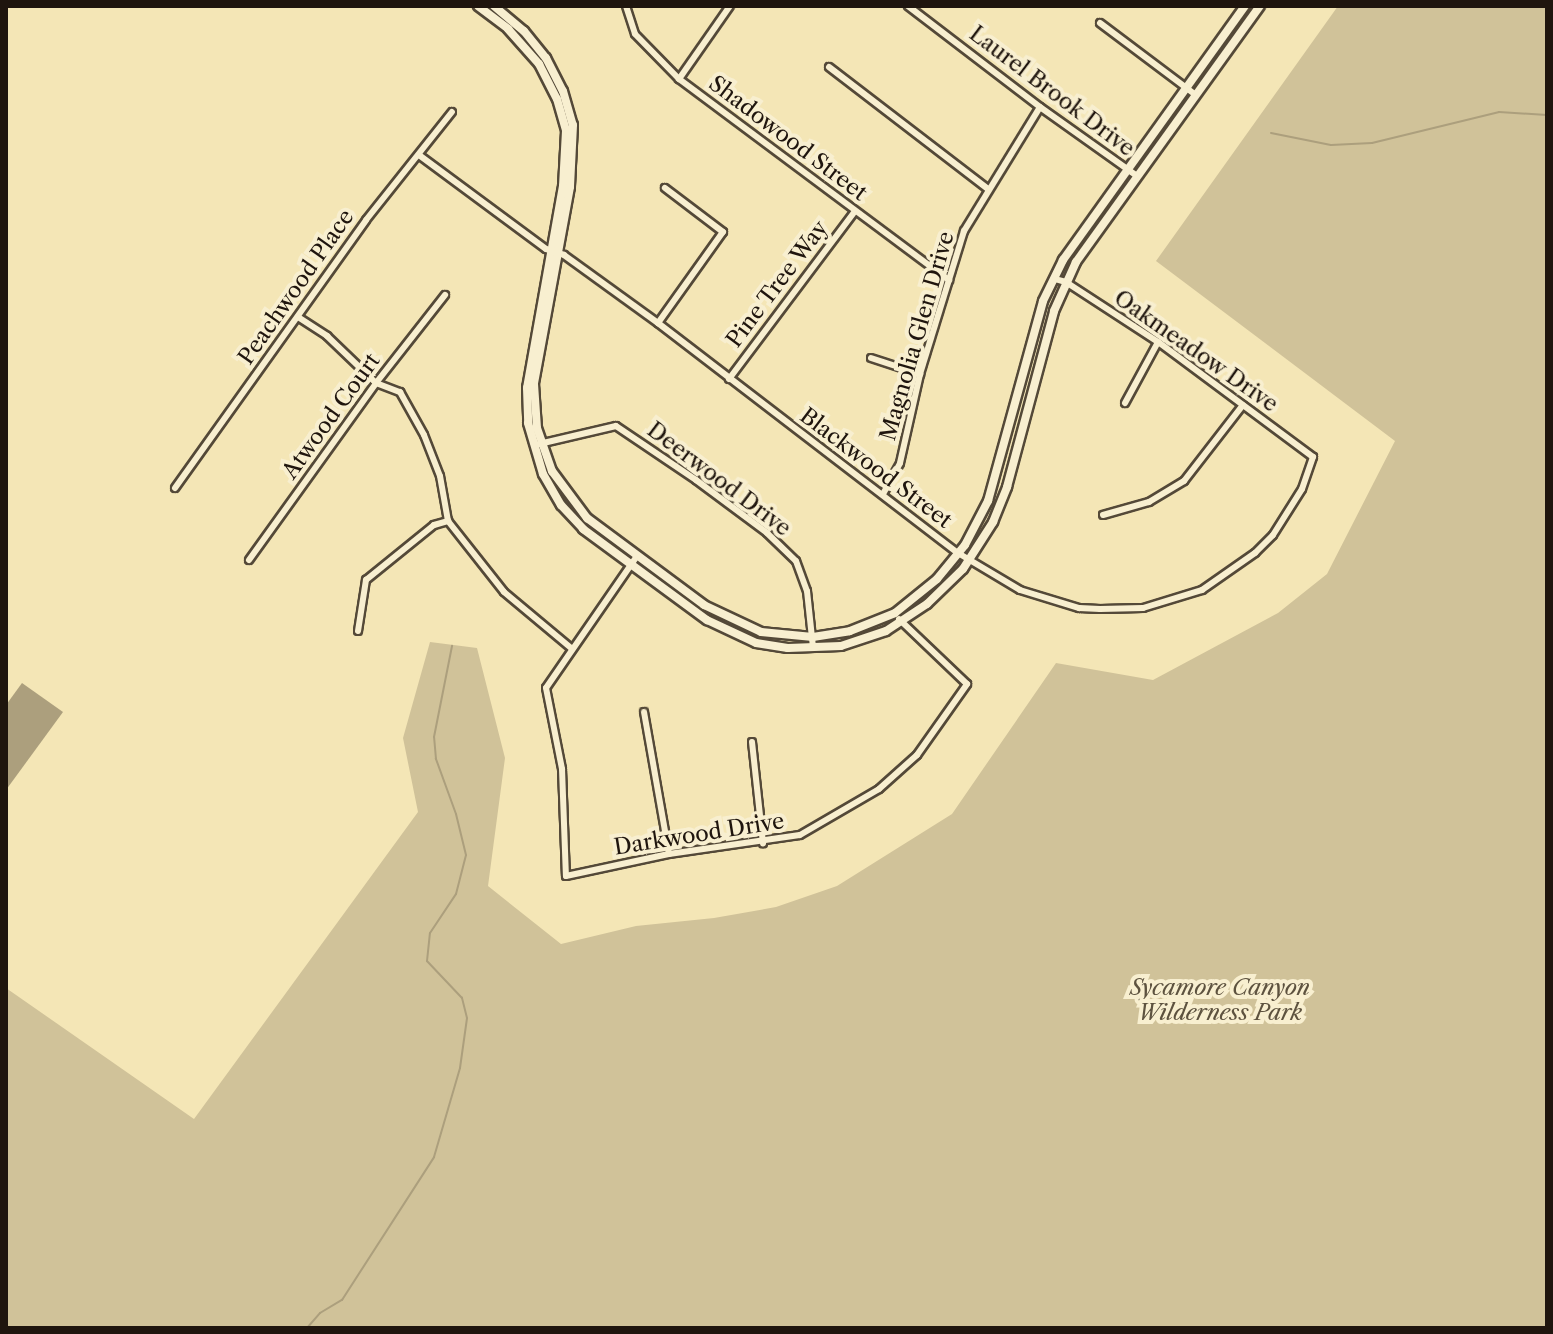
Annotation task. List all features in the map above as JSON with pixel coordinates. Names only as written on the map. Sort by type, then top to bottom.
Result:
[{"type":"street","points":[[478,6],[529,50],[549,81],[563,114],[566,168],[555,252]]},
{"type":"street","points":[[494,6],[535,43],[569,106],[574,161],[527,388],[543,474],[561,505],[583,529],[707,620],[740,637],[773,646],[813,642],[855,643],[901,622],[936,597],[969,560],[993,522],[1007,487],[1054,311],[1066,282],[1085,248],[1260,6]]},
{"type":"street","name":"Shadowood Street","points":[[626,6],[635,34],[679,79],[949,280]]},
{"type":"street","points":[[679,79],[730,6]]},
{"type":"street","name":"Laurel Brook Drive","points":[[908,6],[1040,107],[1137,176]]},
{"type":"street","points":[[537,445],[573,504],[704,605],[743,626],[813,642],[895,613],[937,579],[958,553],[988,501],[1043,301],[1072,244],[1243,7],[1253,14]]},
{"type":"street","points":[[1100,23],[1196,95]]},
{"type":"street","points":[[829,67],[988,189]]},
{"type":"street","name":"Magnolia Glen Drive","points":[[883,494],[900,463],[920,374],[964,231],[1040,107]]},
{"type":"street","name":"Peachwood Place","points":[[175,488],[366,220],[452,112]]},
{"type":"street","name":"Blackwood Street","points":[[419,155],[658,323],[958,553],[1020,590],[1079,608],[1143,608],[1181,598],[1220,580],[1255,553],[1285,517],[1302,489],[1313,457]]},
{"type":"street","points":[[658,323],[723,232],[665,188]]},
{"type":"street","name":"Pine Tree Way","points":[[729,379],[855,211]]},
{"type":"street","name":"Oakmeadow Drive","points":[[1055,279],[1066,282],[1158,342],[1313,457]]},
{"type":"street","name":"Atwood Court","points":[[249,560],[376,383],[445,295]]},
{"type":"street","points":[[298,317],[327,336],[376,383],[400,392],[424,435],[440,476],[448,521],[504,592],[571,648],[637,556]]},
{"type":"street","points":[[1125,403],[1158,342]]},
{"type":"street","points":[[871,358],[920,374]]},
{"type":"street","points":[[1103,515],[1149,502],[1184,481],[1243,405]]},
{"type":"street","name":"Deerwood Drive","points":[[537,445],[616,426],[696,480],[767,533],[796,561],[807,591],[813,642]]},
{"type":"street","points":[[358,631],[366,580],[422,533],[448,521]]},
{"type":"street","points":[[895,613],[901,622]]},
{"type":"street","name":"Darkwood Drive","points":[[571,648],[546,688],[562,769],[566,876],[669,854],[763,843],[800,835],[879,789],[917,755],[967,684],[901,622]]},
{"type":"street","points":[[644,712],[669,854]]},
{"type":"street","points":[[752,742],[763,843]]},
{"type":"green space","name":"Sycamore Canyon Wilderness Park","points":[[1338,6],[1547,6],[1547,1328],[6,1328],[6,988],[194,1119],[418,812],[403,738],[430,642],[477,648],[505,758],[488,886],[561,944],[636,926],[714,918],[776,907],[837,886],[952,814],[1056,663],[1153,680],[1278,613],[1327,574],[1395,441],[1156,261]]},
{"type":"shaded area","points":[[22,683],[63,712],[6,790],[6,705]]},
{"type":"waterway","points":[[1271,133],[1331,145],[1372,143],[1499,112],[1547,115]]},
{"type":"waterway","points":[[307,1328],[320,1313],[342,1300],[434,1157],[460,1068],[467,1018],[462,998],[427,961],[430,933],[456,894],[466,855],[456,814],[436,759],[434,737],[452,646]]}]
